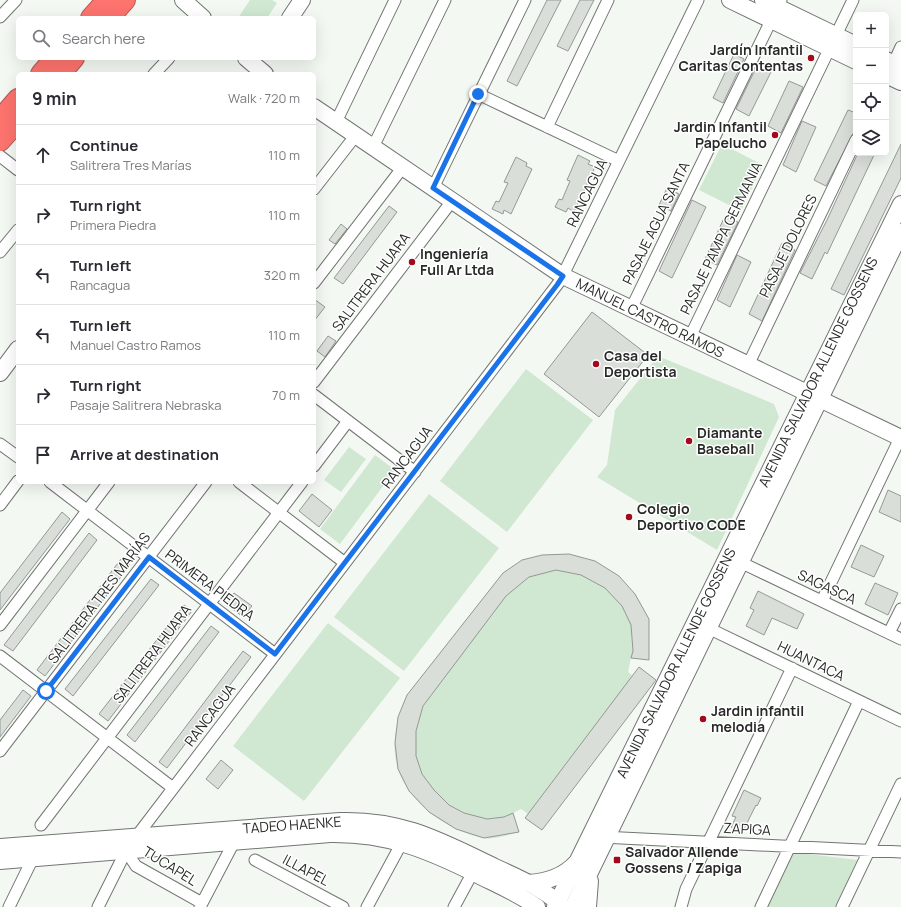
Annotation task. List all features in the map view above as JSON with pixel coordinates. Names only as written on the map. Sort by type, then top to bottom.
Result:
[{"type":"highway","points":[[93,16],[107,0]]},
{"type":"highway","points":[[111,16],[125,0]]},
{"type":"highway","points":[[43,72],[53,60]]},
{"type":"highway","points":[[62,72],[72,60]]},
{"type":"highway","points":[[0,120],[16,101]]},
{"type":"highway","points":[[0,141],[16,123]]},
{"type":"main road","points":[[183,0],[201,16]]},
{"type":"main road","points":[[291,16],[302,0]]},
{"type":"main road","points":[[730,0],[777,9]]},
{"type":"main road","points":[[763,0],[833,42],[853,59]]},
{"type":"main road","points":[[833,42],[853,45]]},
{"type":"main road","name":"MANUEL CASTRO RAMOS","points":[[316,108],[563,276],[813,397],[901,437]]},
{"type":"main road","name":"AVENIDA SALVADOR ALLENDE GOSSENS","points":[[562,906],[708,628],[740,562],[901,204]]},
{"type":"main road","name":"AVENIDA SALVADOR ALLENDE GOSSENS","points":[[599,837],[813,397],[897,251],[901,232]]},
{"type":"main road","points":[[0,373],[16,352]]},
{"type":"main road","name":"TADEO HAENKE","points":[[0,847],[340,821],[380,822],[406,835],[430,852],[473,872],[537,907]]},
{"type":"main road","name":"TADEO HAENKE","points":[[0,860],[346,834],[376,836],[406,835],[438,840],[528,883],[562,906]]},
{"type":"main road","points":[[528,883],[553,879],[586,862],[588,907]]},
{"type":"street","points":[[0,18],[16,0]]},
{"type":"street","points":[[336,122],[396,0]]},
{"type":"street","points":[[373,147],[445,0]]},
{"type":"street","points":[[433,188],[525,0]]},
{"type":"street","points":[[547,127],[608,0]]},
{"type":"street","name":"RANCAGUA","points":[[98,907],[126,851],[136,837],[563,276],[698,0]]},
{"type":"street","name":"PASAJE PAMPA GERMANIA","points":[[690,337],[853,0]]},
{"type":"street","name":"PASAJE AGUA SANTA","points":[[631,309],[777,9]]},
{"type":"street","points":[[891,71],[901,47]]},
{"type":"street","points":[[156,72],[166,60]]},
{"type":"street","points":[[478,94],[619,161]]},
{"type":"street","points":[[316,187],[356,135]]},
{"type":"street","name":"PASAJE DOLORES","points":[[748,365],[853,146]]},
{"type":"street","points":[[0,156],[16,168]]},
{"type":"street","points":[[316,280],[403,167]]},
{"type":"street","name":"SALITRERA HUARA","points":[[316,379],[452,201]]},
{"type":"street","points":[[0,252],[16,232]]},
{"type":"street","points":[[316,397],[415,472]]},
{"type":"street","points":[[316,463],[348,421]]},
{"type":"street","points":[[822,601],[901,437]]},
{"type":"street","points":[[0,444],[16,456]]},
{"type":"street","points":[[0,505],[16,484]]},
{"type":"street","name":"PRIMERA PIEDRA","points":[[53,484],[275,654]]},
{"type":"street","points":[[0,625],[108,484]]},
{"type":"street","name":"SALITRERA TRES MARÍAS","points":[[0,751],[204,484]]},
{"type":"street","points":[[242,484],[345,563]]},
{"type":"street","name":"SALITRERA HUARA","points":[[41,825],[301,484]]},
{"type":"street","name":"SAGASCA","points":[[740,562],[901,639]]},
{"type":"street","points":[[889,633],[901,609]]},
{"type":"street","name":"HUANTACA","points":[[708,628],[901,721]]},
{"type":"street","points":[[0,656],[173,788]]},
{"type":"street","points":[[682,907],[683,894],[792,668]]},
{"type":"street","points":[[761,907],[859,700]]},
{"type":"street","points":[[842,907],[868,850],[901,784]]},
{"type":"street","points":[[367,907],[406,835]]},
{"type":"street","name":"ZAPIGA","points":[[599,837],[901,852]]},
{"type":"street","points":[[201,905],[234,842]]},
{"type":"street","name":"TUCAPEL","points":[[126,851],[136,866],[201,905]]},
{"type":"street","points":[[9,907],[33,858]]},
{"type":"street","name":"ILLAPEL","points":[[256,860],[343,907]]},
{"type":"street","points":[[454,907],[473,872]]},
{"type":"green space","points":[[250,0],[272,0],[277,3],[268,16],[239,16]]},
{"type":"green space","points":[[722,144],[763,165],[741,211],[699,190]]},
{"type":"green space","name":"Diamante Baseball","points":[[658,356],[774,404],[779,417],[717,550],[597,477],[607,465],[615,410]]},
{"type":"green space","points":[[526,369],[593,420],[507,532],[440,481]]},
{"type":"green space","points":[[349,447],[366,459],[341,492],[324,480]]},
{"type":"green space","points":[[375,455],[395,470],[340,544],[320,529]]},
{"type":"green space","points":[[429,494],[499,548],[404,671],[334,617]]},
{"type":"green space","points":[[569,554],[595,561],[619,576],[635,594],[649,619],[649,660],[631,658],[628,672],[633,676],[639,667],[656,680],[542,830],[525,818],[528,814],[521,809],[513,813],[519,832],[501,837],[483,838],[456,829],[432,814],[420,804],[403,782],[396,760],[395,741],[403,704],[407,695],[503,573],[527,559],[550,555]]},
{"type":"green space","points":[[328,623],[400,678],[304,801],[233,746]]},
{"type":"green space","points":[[791,852],[858,860],[837,907],[764,907]]},
{"type":"building","points":[[547,0],[561,0],[517,86],[507,81]]},
{"type":"building","points":[[580,0],[594,0],[568,51],[557,46]]},
{"type":"building","points":[[734,54],[744,59],[723,103],[713,98]]},
{"type":"building","points":[[757,66],[771,72],[749,116],[736,109]]},
{"type":"building","points":[[789,81],[803,87],[781,133],[768,126]]},
{"type":"building","points":[[848,110],[853,112],[853,134],[826,186],[814,180]]},
{"type":"building","points":[[802,121],[816,127],[796,172],[783,165]]},
{"type":"building","points":[[901,144],[901,178],[844,295],[831,289]]},
{"type":"building","points":[[578,155],[590,161],[588,164],[595,167],[574,212],[568,208],[566,212],[555,207],[559,199],[562,200],[570,181],[567,180]]},
{"type":"building","points":[[857,156],[874,156],[827,254],[825,252],[812,279],[800,273],[827,220]]},
{"type":"building","points":[[516,157],[527,163],[526,166],[532,169],[511,214],[504,210],[503,214],[492,209],[496,201],[499,202],[508,183],[504,182]]},
{"type":"building","points":[[667,188],[679,194],[671,211],[659,205]]},
{"type":"building","points":[[692,200],[706,207],[672,278],[659,271]]},
{"type":"building","points":[[389,206],[397,212],[343,284],[334,278]]},
{"type":"building","points":[[725,216],[738,222],[717,265],[705,259]]},
{"type":"building","points":[[341,224],[347,229],[335,244],[329,240]]},
{"type":"building","points":[[782,243],[795,250],[762,321],[749,314]]},
{"type":"building","points":[[737,255],[751,262],[730,307],[717,300]]},
{"type":"building","points":[[316,300],[325,307],[316,318]]},
{"type":"building","name":"Casa del Deportista","points":[[592,312],[648,355],[599,417],[544,374]]},
{"type":"building","points":[[328,336],[336,341],[325,357],[317,351]]},
{"type":"building","points":[[888,490],[901,496],[901,522],[879,512]]},
{"type":"building","points":[[312,494],[332,510],[319,527],[299,511]]},
{"type":"building","points":[[62,512],[70,519],[0,610],[0,593]]},
{"type":"building","points":[[89,533],[97,540],[13,651],[4,645]]},
{"type":"building","points":[[861,545],[884,556],[874,577],[851,567]]},
{"type":"building","points":[[569,554],[595,561],[619,576],[635,594],[649,619],[649,660],[631,658],[633,651],[631,625],[622,606],[605,588],[581,575],[556,570],[529,577],[506,596],[423,706],[416,731],[416,756],[422,774],[434,790],[449,805],[464,813],[487,819],[504,817],[513,813],[519,832],[484,838],[456,829],[429,812],[409,791],[398,769],[395,743],[398,717],[407,695],[503,573],[522,560],[542,555]]},
{"type":"building","points":[[121,559],[130,565],[45,676],[37,670]]},
{"type":"building","points":[[151,579],[159,585],[73,696],[65,689]]},
{"type":"building","points":[[875,583],[898,593],[888,615],[865,604]]},
{"type":"building","points":[[758,591],[804,614],[797,629],[772,618],[764,635],[746,626],[754,610],[750,608]]},
{"type":"building","points":[[234,593],[252,606],[243,617],[226,604]]},
{"type":"building","points":[[184,605],[192,611],[108,721],[99,714]]},
{"type":"building","points":[[211,626],[219,632],[135,742],[127,735]]},
{"type":"building","points":[[243,651],[251,657],[167,768],[159,762]]},
{"type":"building","points":[[639,667],[656,680],[542,830],[525,818]]},
{"type":"building","points":[[23,690],[31,696],[0,737],[0,720]]},
{"type":"building","points":[[221,760],[233,770],[218,789],[206,779]]},
{"type":"building","points":[[744,790],[761,798],[742,833],[731,827],[736,817],[732,816]]},
{"type":"place","name":"Jardín Infantil Caritas Contentas","points":[[811,58]]},
{"type":"place","name":"Jardin Infantil Papelucho","points":[[775,135]]},
{"type":"place","name":"Ingeniería Full Ar Ltda","points":[[412,262]]},
{"type":"place","name":"Casa del Deportista","points":[[596,364]]},
{"type":"place","name":"Diamante Baseball","points":[[689,441]]},
{"type":"place","name":"Colegio Deportivo CODE","points":[[629,517]]},
{"type":"place","name":"Jardin infantil melodia","points":[[703,719]]},
{"type":"place","name":"Salvador Allende Gossens / Zapiga","points":[[617,860]]},
{"type":"route","points":[[46,691],[149,557],[275,654],[557,285],[563,276],[433,188],[478,94]]}]
